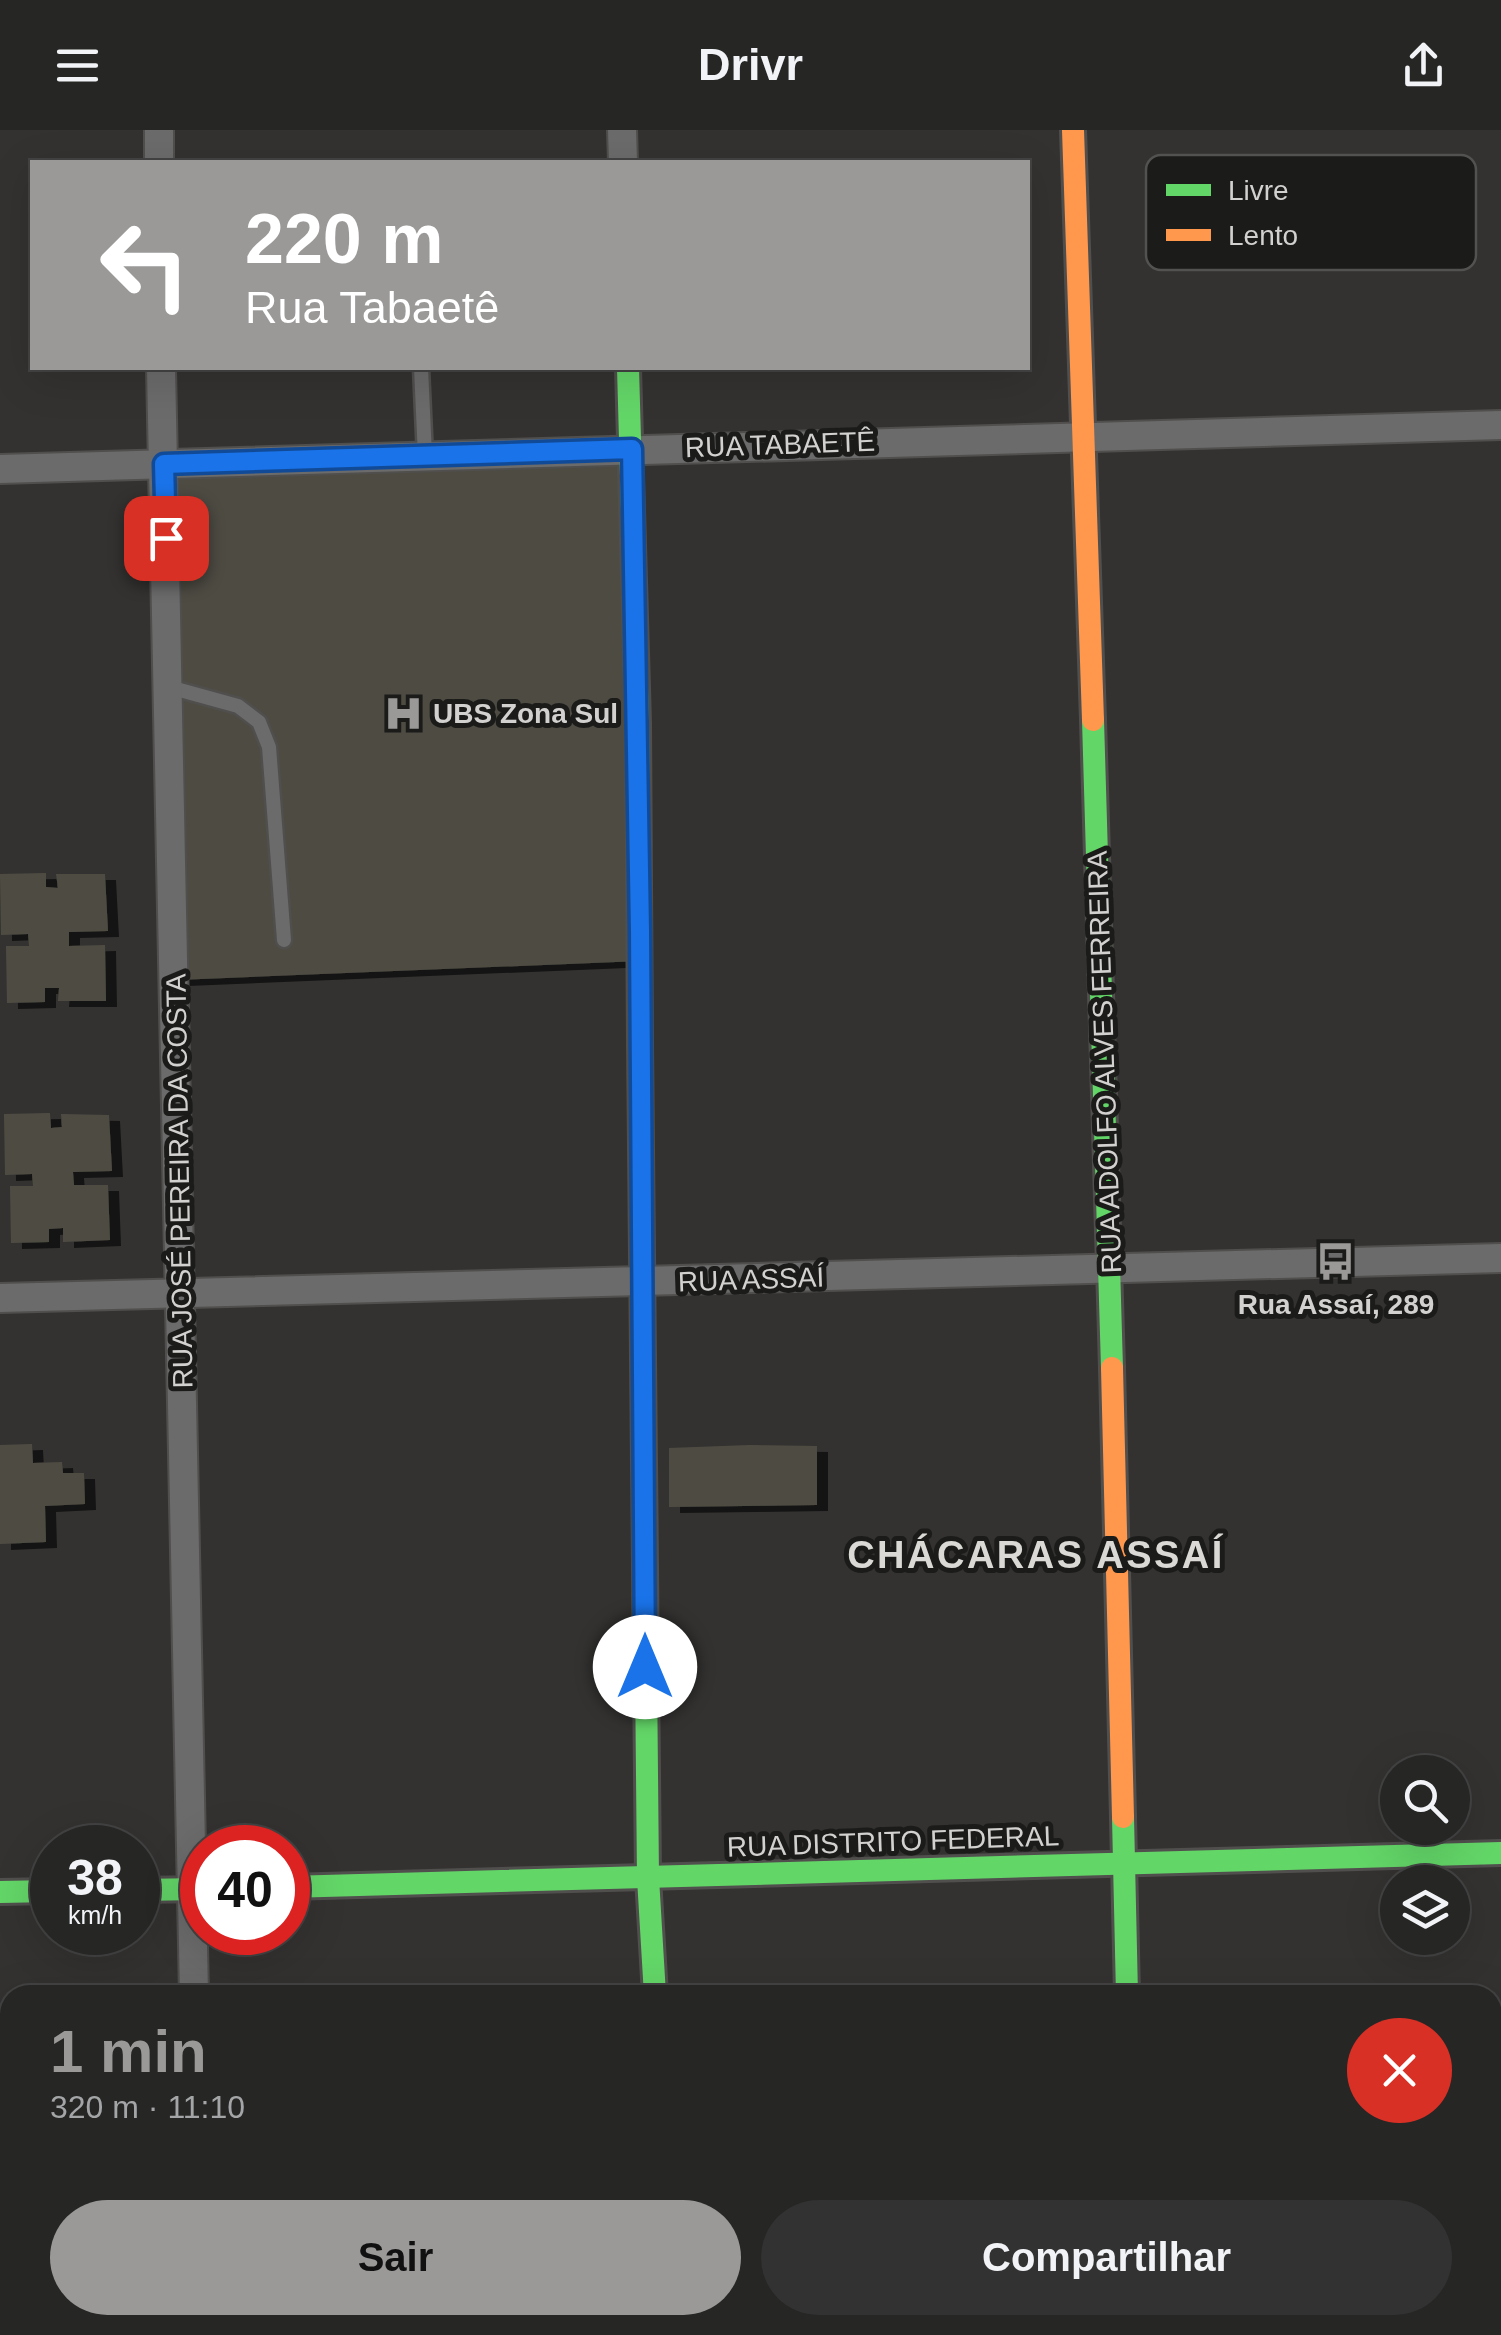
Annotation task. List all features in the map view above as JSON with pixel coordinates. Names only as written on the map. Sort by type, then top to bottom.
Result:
[{"type":"street","points":[[159,130],[159,160]]},
{"type":"street","points":[[622,130],[622,160]]},
{"type":"street","name":"RUA ADOLFO ALVES FERREIRA","points":[[1073,130],[1102,936],[1127,1985]]},
{"type":"street","name":"RUA JOSÉ PEREIRA DA COSTA","points":[[162,370],[195,1825]]},
{"type":"street","points":[[628,370],[648,1878],[653,1985]]},
{"type":"street","name":"RUA TABAETÊ","points":[[0,469],[1501,424]]},
{"type":"street","name":"RUA ASSAÍ","points":[[0,1298],[1501,1258]]},
{"type":"street","name":"RUA DISTRITO FEDERAL","points":[[310,1886],[1501,1854]]},
{"type":"street","points":[[0,1892],[30,1892]]},
{"type":"street","name":"RUA JOSÉ PEREIRA DA COSTA","points":[[194,1985],[195,1955]]},
{"type":"lane","points":[[421,370],[425,456]]},
{"type":"lane","points":[[169,687],[238,706],[259,722],[270,747],[284,940]]},
{"type":"building","name":"UBS Zona Sul","points":[[632,449],[640,961],[177,980],[164,464]]},
{"type":"building","points":[[46,873],[46,887],[58,888],[56,874],[105,874],[108,931],[69,932],[69,946],[105,945],[106,1001],[58,1001],[59,988],[45,988],[45,1002],[7,1003],[6,946],[29,946],[28,934],[1,935],[0,874]]},
{"type":"building","points":[[50,1113],[51,1128],[62,1127],[61,1114],[109,1115],[112,1171],[73,1172],[74,1185],[108,1185],[110,1240],[63,1242],[63,1228],[49,1229],[49,1242],[11,1243],[10,1186],[33,1186],[32,1174],[5,1175],[4,1114]]},
{"type":"building","points":[[32,1444],[33,1463],[62,1462],[63,1473],[84,1473],[85,1504],[45,1506],[46,1542],[0,1544],[0,1445]]},
{"type":"building","points":[[817,1446],[817,1505],[669,1507],[669,1448]]},
{"type":"traffic: fast","points":[[628,370],[638,723],[640,1044]]},
{"type":"traffic: fast","points":[[1093,720],[1112,1368]]},
{"type":"traffic: fast","points":[[643,1358],[648,1878],[654,1985]]},
{"type":"traffic: fast","points":[[1123,1817],[1127,1985]]},
{"type":"traffic: fast","points":[[310,1886],[1501,1853]]},
{"type":"traffic: fast","points":[[160,1890],[180,1889]]},
{"type":"traffic: fast","points":[[0,1892],[30,1891]]},
{"type":"traffic: slow","points":[[1073,130],[1093,720]]},
{"type":"traffic: slow","points":[[640,1044],[643,1358]]},
{"type":"traffic: slow","points":[[1112,1368],[1123,1817]]},
{"type":"place","name":"UBS Zona Sul","points":[[403,713]]},
{"type":"place","name":"Rua Assaí, 289","points":[[1336,1262]]},
{"type":"district","name":"CHÁCARAS ASSAÍ","points":[[1036,1555]]},
{"type":"route","points":[[166,538],[164,464],[632,449],[638,723],[645,1667]]}]
